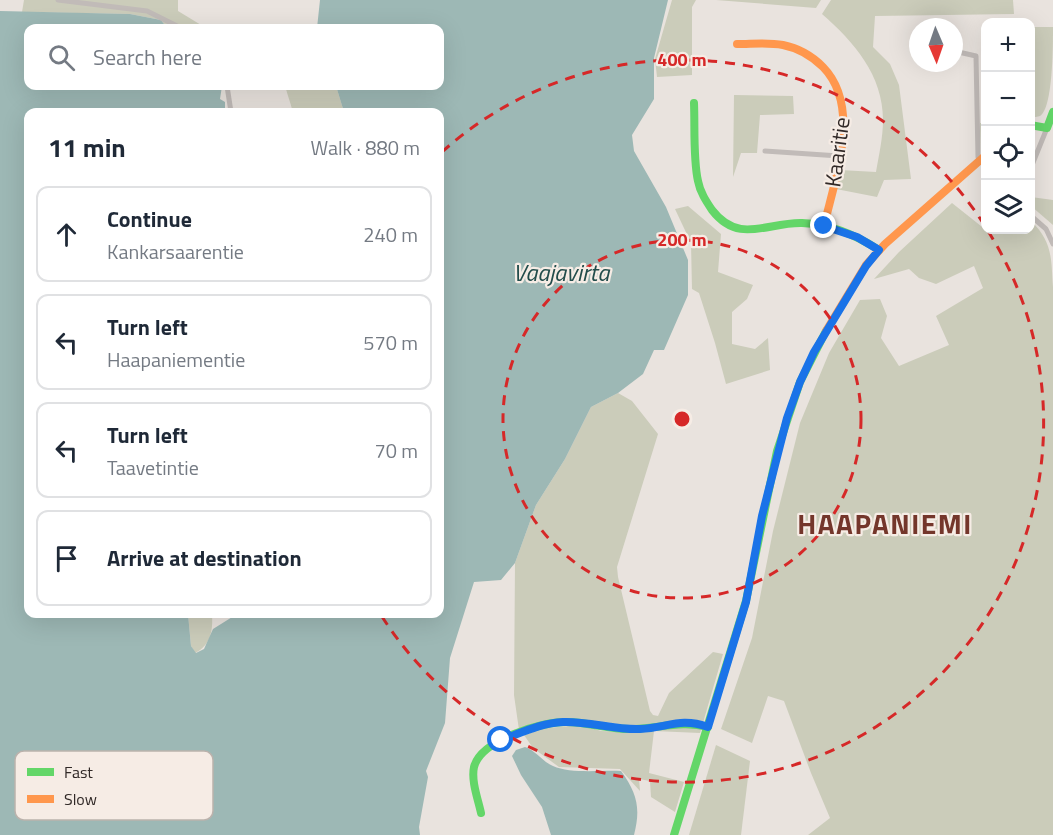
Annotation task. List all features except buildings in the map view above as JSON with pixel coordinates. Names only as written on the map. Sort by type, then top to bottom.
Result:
[{"type":"street","points":[[58,0],[147,11],[173,24]]},
{"type":"street","name":"Kaaritie","points":[[737,44],[782,45],[798,49],[810,54],[835,82],[842,98],[844,112],[839,156],[824,226]]},
{"type":"street","points":[[963,53],[976,56],[978,157],[981,158]]},
{"type":"street","points":[[228,90],[230,108]]},
{"type":"street","points":[[694,103],[699,190],[705,201],[726,224],[736,229],[752,231],[784,224],[802,223],[824,226],[857,237],[879,250]]},
{"type":"street","points":[[1035,158],[1053,112]]},
{"type":"street","points":[[1035,126],[1047,128]]},
{"type":"street","points":[[765,151],[839,156]]},
{"type":"street","points":[[674,835],[746,602],[772,472],[790,409],[814,352],[866,266],[879,250],[981,160]]},
{"type":"street","points":[[1035,219],[1046,229],[1053,244]]},
{"type":"street","points":[[481,813],[475,779],[476,764],[479,757],[491,745],[501,740],[544,725],[565,722],[628,729],[647,729],[680,722],[708,727]]},
{"type":"green space","points":[[24,0],[178,0],[178,11],[199,24],[164,24],[161,20],[130,14],[22,12]]},
{"type":"green space","points":[[672,0],[696,0],[692,7],[692,75],[657,77],[655,59]]},
{"type":"green space","points":[[716,0],[821,0],[816,8]]},
{"type":"green space","points":[[831,0],[1013,0],[1014,14],[875,16],[873,47],[890,64],[899,85],[911,179],[884,180],[877,197],[836,189],[840,170],[876,172],[883,120],[882,104],[872,74],[845,36],[822,14]]},
{"type":"green space","points":[[1035,27],[1053,27],[1050,89],[1048,101],[1040,116],[1035,117]]},
{"type":"green space","points":[[286,90],[337,90],[343,108],[292,108]]},
{"type":"green space","points":[[734,95],[793,96],[794,114],[760,115],[757,153],[741,153],[733,177]]},
{"type":"green space","points":[[1035,198],[1053,200],[1053,225],[1035,209]]},
{"type":"green space","points":[[952,203],[981,226],[981,234],[1035,234],[1035,226],[1050,251],[1053,287],[1053,835],[808,835],[830,818],[784,701],[768,696],[752,743],[721,729],[752,638],[773,531],[800,423],[829,353],[860,300],[880,299],[887,316],[881,338],[899,366],[949,345],[936,316],[983,288],[974,266],[936,284],[919,278],[909,269],[874,279],[899,252]]},
{"type":"green space","points":[[688,206],[721,234],[718,272],[753,285],[747,299],[732,312],[732,344],[755,349],[768,338],[770,370],[726,384],[699,293],[692,289],[691,243],[675,209]]},
{"type":"green space","points":[[618,393],[632,401],[658,434],[617,567],[650,711],[653,715],[658,716],[669,693],[713,652],[723,654],[700,733],[654,731],[649,773],[684,782],[675,812],[651,797],[650,781],[639,779],[640,791],[620,769],[559,767],[533,748],[524,735],[546,728],[582,725],[601,731],[633,732],[623,726],[595,722],[519,730],[514,695],[515,563],[536,505],[565,459],[591,407]]},
{"type":"green space","points":[[188,618],[212,618],[210,636],[205,646],[195,653],[191,646]]},
{"type":"green space","points":[[716,745],[750,761],[741,835],[689,835]]},
{"type":"water","name":"Vaajavirta","points":[[320,0],[668,0],[654,58],[654,99],[632,135],[634,151],[666,207],[688,260],[688,295],[664,350],[654,350],[643,374],[618,393],[591,407],[565,459],[536,505],[515,563],[501,580],[474,582],[450,658],[445,723],[426,771],[428,777],[419,827],[420,835],[0,835],[0,11],[130,14],[161,20],[164,24],[24,24],[24,90],[221,90],[220,99],[225,102],[225,108],[24,108],[24,618],[188,618],[191,646],[196,653],[204,649],[213,629],[231,618],[444,618],[444,108],[343,108],[337,90],[444,90],[444,24],[317,24]]},
{"type":"water","points":[[525,747],[549,764],[560,768],[577,771],[621,771],[631,786],[636,801],[637,817],[634,835],[551,835],[542,807],[521,775],[512,756],[516,750]]},
{"type":"traffic: fast","points":[[694,103],[696,172],[699,185],[710,207],[722,221],[743,229],[802,223],[822,226],[852,235],[879,250]]},
{"type":"traffic: fast","points":[[1035,126],[1047,128],[1053,112]]},
{"type":"traffic: fast","points":[[674,835],[746,601],[777,451],[800,382],[826,331]]},
{"type":"traffic: fast","points":[[481,813],[474,784],[474,767],[479,757],[488,749],[513,734],[542,725],[566,722],[630,729],[688,724],[708,727]]},
{"type":"traffic: slow","points":[[737,44],[772,44],[794,48],[819,63],[835,83],[841,102],[842,144],[824,226]]},
{"type":"traffic: slow","points":[[826,331],[866,265],[885,244],[981,159]]},
{"type":"district","name":"HAAPANIEMI","points":[[885,523]]},
{"type":"route","points":[[501,740],[544,725],[565,722],[628,729],[647,729],[680,722],[708,727],[746,602],[762,516],[787,418],[814,352],[866,266],[879,250],[857,237],[824,226]]}]
